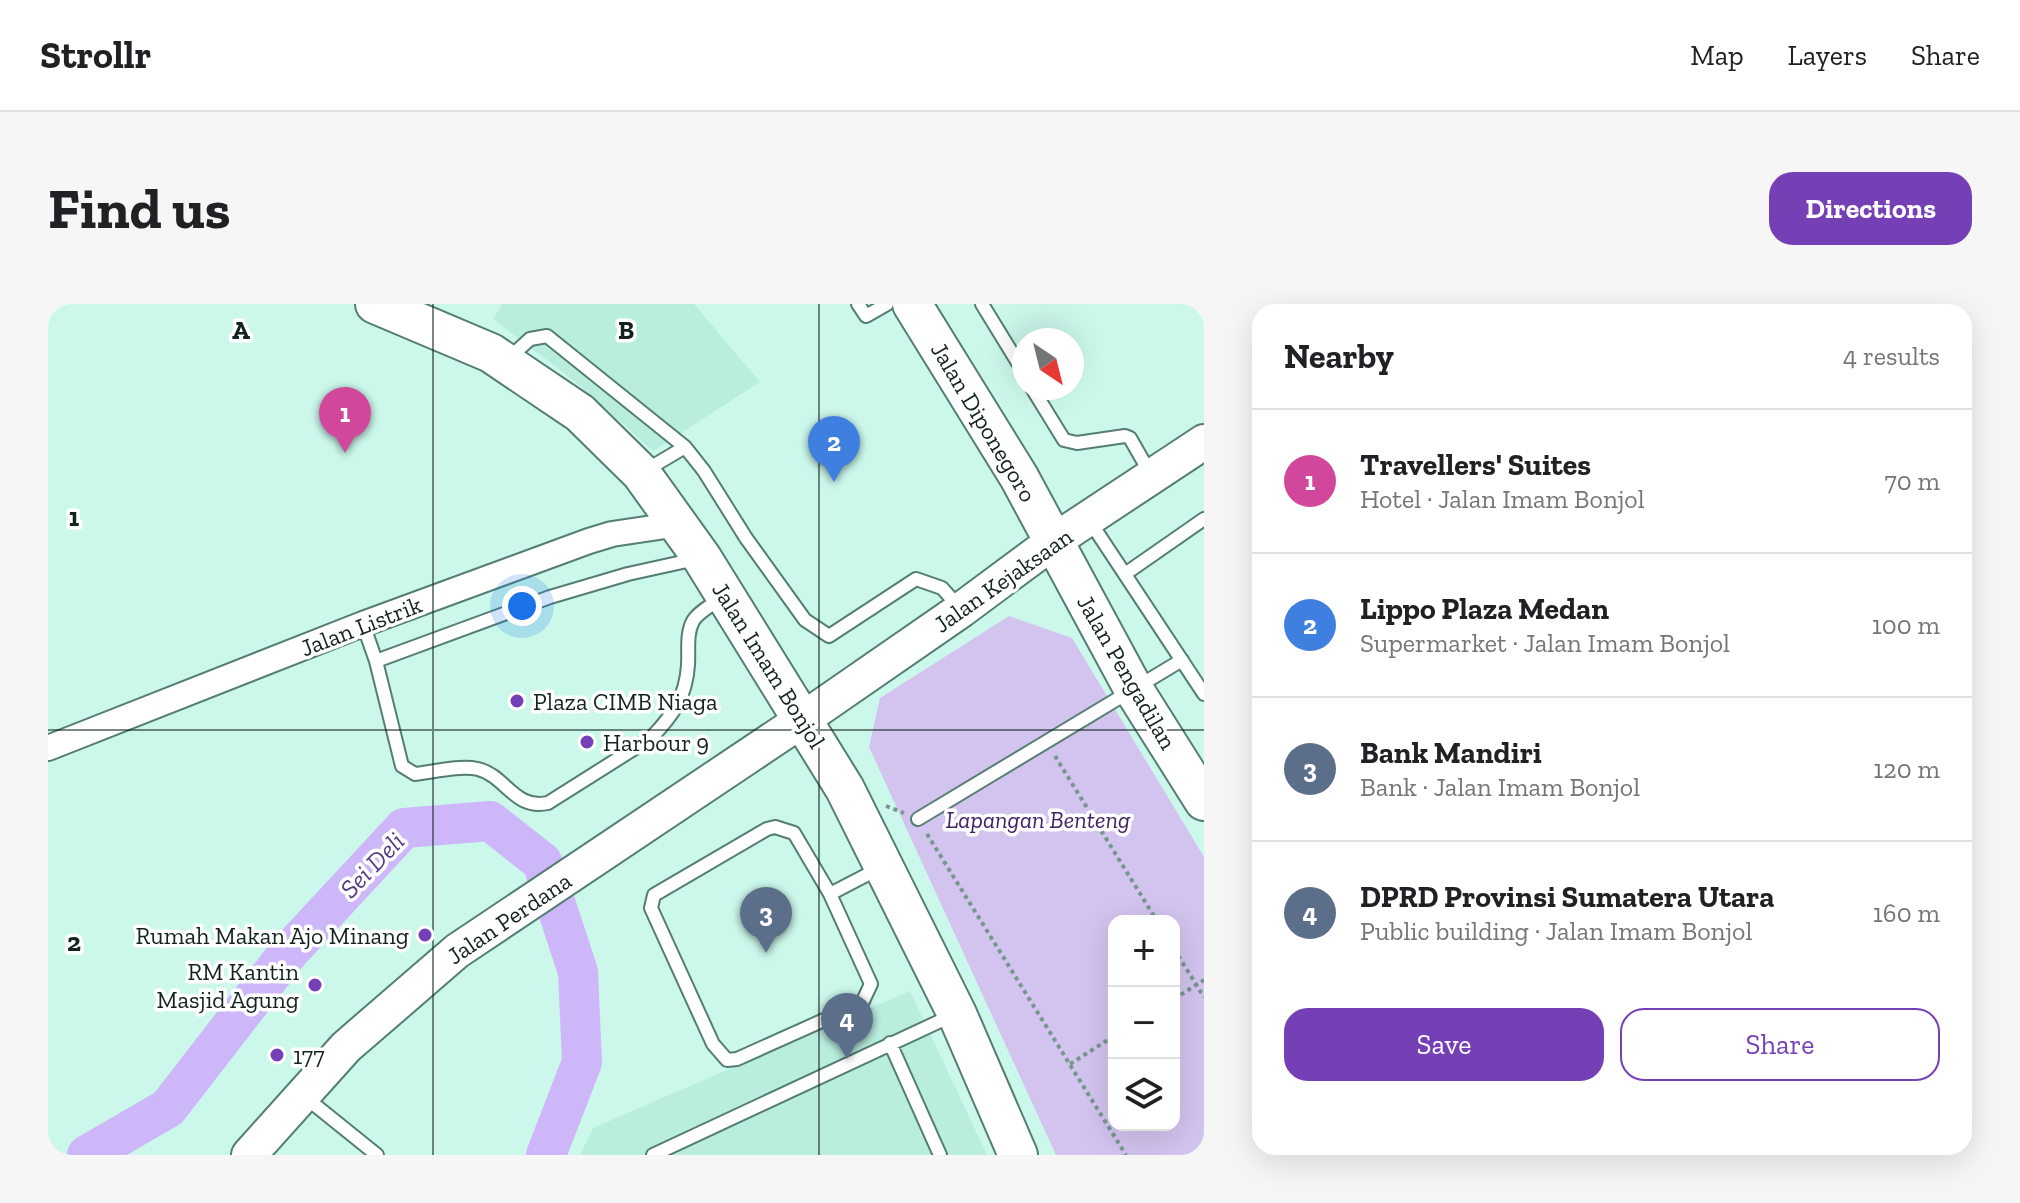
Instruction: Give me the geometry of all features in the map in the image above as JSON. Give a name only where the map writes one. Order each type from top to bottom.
[{"type":"main road","name":"Jalan Imam Bonjol","points":[[375,304],[506,361],[580,413],[641,473],[726,595],[845,789],[957,1014],[1018,1155]]},
{"type":"main road","name":"Jalan Diponegoro","points":[[912,304],[1019,477],[1054,541]]},
{"type":"main road","name":"Jalan Kejaksaan","points":[[802,720],[1054,541],[1204,442]]},
{"type":"main road","name":"Jalan Pengadilan","points":[[1054,541],[1134,690],[1204,801]]},
{"type":"main road","name":"Jalan Perdana","points":[[249,1155],[346,1047],[457,951],[802,720]]},
{"type":"street","name":"Jalan Listrik","points":[[48,748],[363,624],[589,541],[612,534],[679,524]]},
{"type":"lane","points":[[858,304],[866,316],[887,304]]},
{"type":"lane","points":[[982,304],[1012,353]]},
{"type":"lane","points":[[506,361],[530,339],[547,336],[685,447],[805,620],[829,636],[916,579],[942,588],[961,610]]},
{"type":"lane","points":[[1039,400],[1064,440],[1077,443],[1119,436],[1130,438],[1152,477]]},
{"type":"lane","points":[[641,473],[685,447]]},
{"type":"lane","points":[[1125,574],[1204,519]]},
{"type":"lane","points":[[1089,520],[1204,694]]},
{"type":"lane","points":[[376,661],[550,597],[628,574],[702,558]]},
{"type":"lane","points":[[363,624],[376,661],[402,766],[415,774],[479,769],[525,802],[536,806],[548,803],[639,746],[665,724],[680,703],[688,669],[689,630],[693,622],[726,595]]},
{"type":"lane","points":[[918,819],[1182,660]]},
{"type":"lane","points":[[775,827],[794,833],[830,894],[871,984],[869,993],[862,1003],[737,1059],[727,1060],[713,1044],[651,908],[654,895],[775,827]]},
{"type":"lane","points":[[830,894],[885,865]]},
{"type":"lane","points":[[653,1155],[957,1014]]},
{"type":"lane","points":[[890,1043],[940,1155]]},
{"type":"lane","points":[[301,1094],[377,1155]]},
{"type":"path","points":[[1045,741],[1153,915]]},
{"type":"path","points":[[918,819],[1126,1155]]},
{"type":"path","points":[[1180,959],[1204,997]]},
{"type":"path","points":[[1180,995],[1204,980]]},
{"type":"path","points":[[1070,1064],[1108,1040]]},
{"type":"shaded area","points":[[502,304],[694,304],[760,382],[653,451],[577,383],[493,319]]},
{"type":"shaded area","points":[[910,991],[987,1155],[580,1155],[593,1128]]},
{"type":"green space","name":"Lapangan Benteng","points":[[1009,616],[1072,638],[1204,857],[1204,1155],[1056,1155],[869,747],[880,698]]},
{"type":"waterway","name":"Sei Deli","points":[[87,1155],[168,1108],[288,953],[404,828],[490,821],[542,862],[578,972],[582,1062],[546,1155]]},
{"type":"place","name":"Travellers' Suites","points":[[345,453]]},
{"type":"place","name":"Lippo Plaza Medan","points":[[834,482]]},
{"type":"place","name":"Plaza CIMB Niaga","points":[[517,701]]},
{"type":"place","name":"Harbour 9","points":[[587,742]]},
{"type":"place","name":"Rumah Makan Ajo Minang","points":[[425,935]]},
{"type":"place","name":"Bank Mandiri","points":[[766,953]]},
{"type":"place","name":"RM Kantin Masjid Agung","points":[[315,985]]},
{"type":"place","name":"177","points":[[277,1055]]},
{"type":"place","name":"DPRD Provinsi Sumatera Utara","points":[[847,1059]]}]
